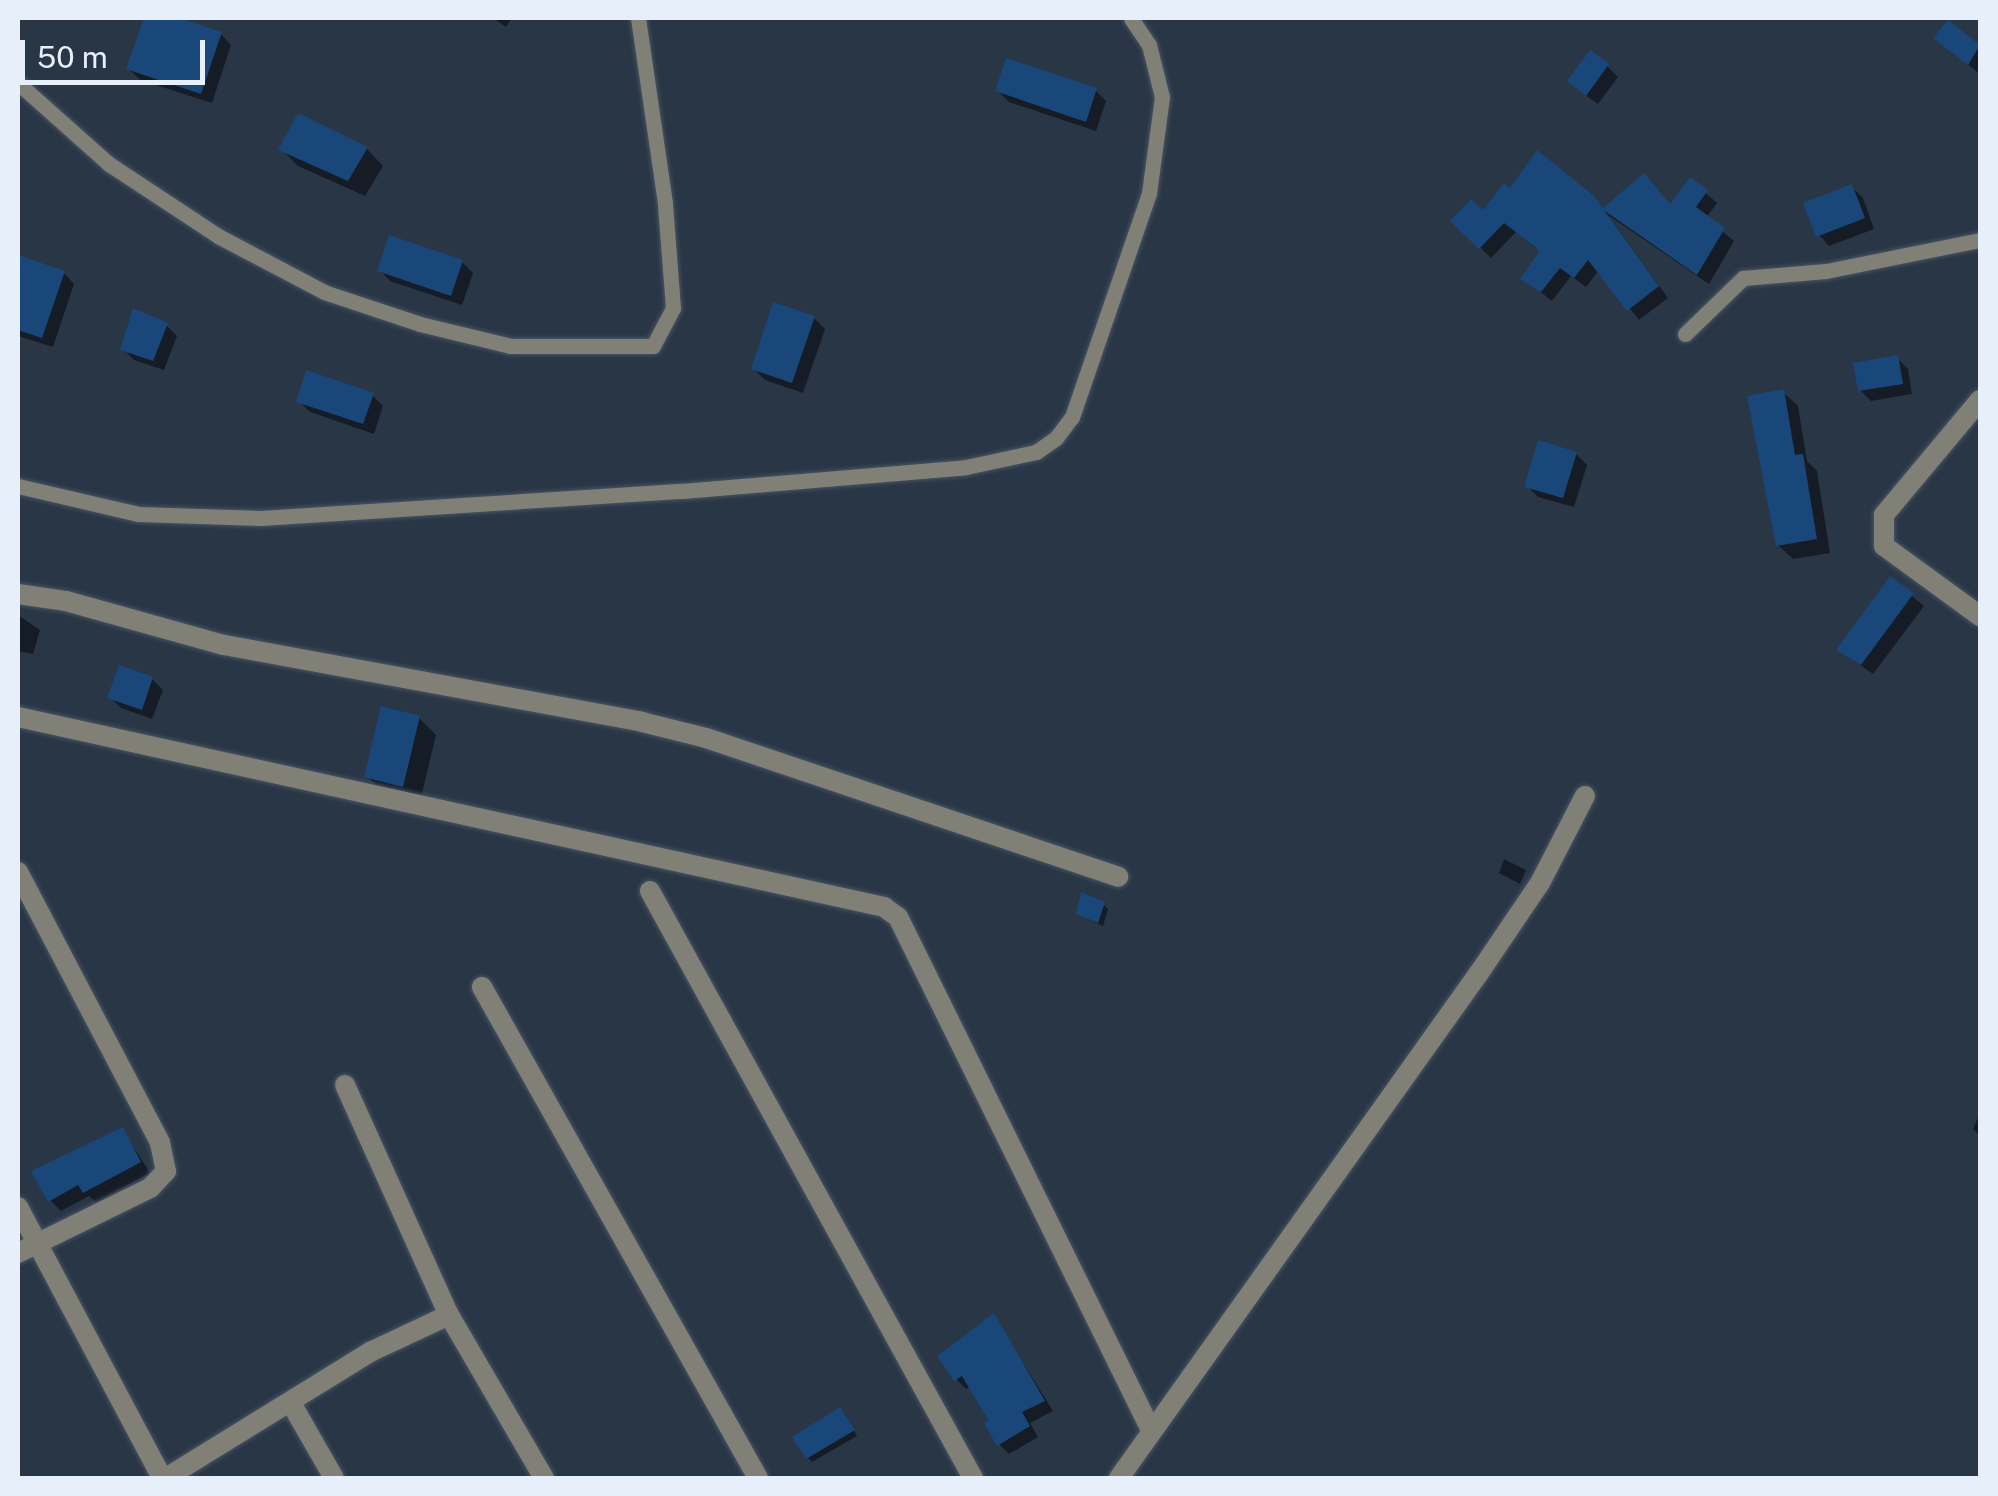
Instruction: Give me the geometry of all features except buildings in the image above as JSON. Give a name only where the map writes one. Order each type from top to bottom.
[{"type":"street","points":[[1980,400],[1884,515],[1884,546],[1980,616]]},
{"type":"street","points":[[18,594],[66,602],[224,645],[642,722],[706,738],[1118,877]]},
{"type":"street","points":[[18,716],[884,907],[898,917],[1151,1430]]},
{"type":"street","points":[[1118,1478],[1480,973],[1540,884],[1585,796]]},
{"type":"street","points":[[18,872],[160,1143],[166,1171],[150,1188],[18,1253]]},
{"type":"street","points":[[650,891],[973,1478]]},
{"type":"street","points":[[482,987],[758,1478]]},
{"type":"street","points":[[345,1085],[449,1314],[544,1478]]},
{"type":"street","points":[[18,1207],[164,1478],[370,1352],[449,1314]]},
{"type":"street","points":[[291,1403],[334,1478]]},
{"type":"lane","points":[[18,83],[109,164],[218,236],[324,292],[420,324],[511,346],[652,346],[674,308],[665,203],[638,18]]},
{"type":"lane","points":[[18,486],[138,514],[261,518],[701,489],[966,466],[1036,452],[1056,438],[1072,418],[1149,193],[1162,97],[1149,45],[1131,18]]},
{"type":"lane","points":[[1685,334],[1743,278],[1826,271],[1980,240]]}]
